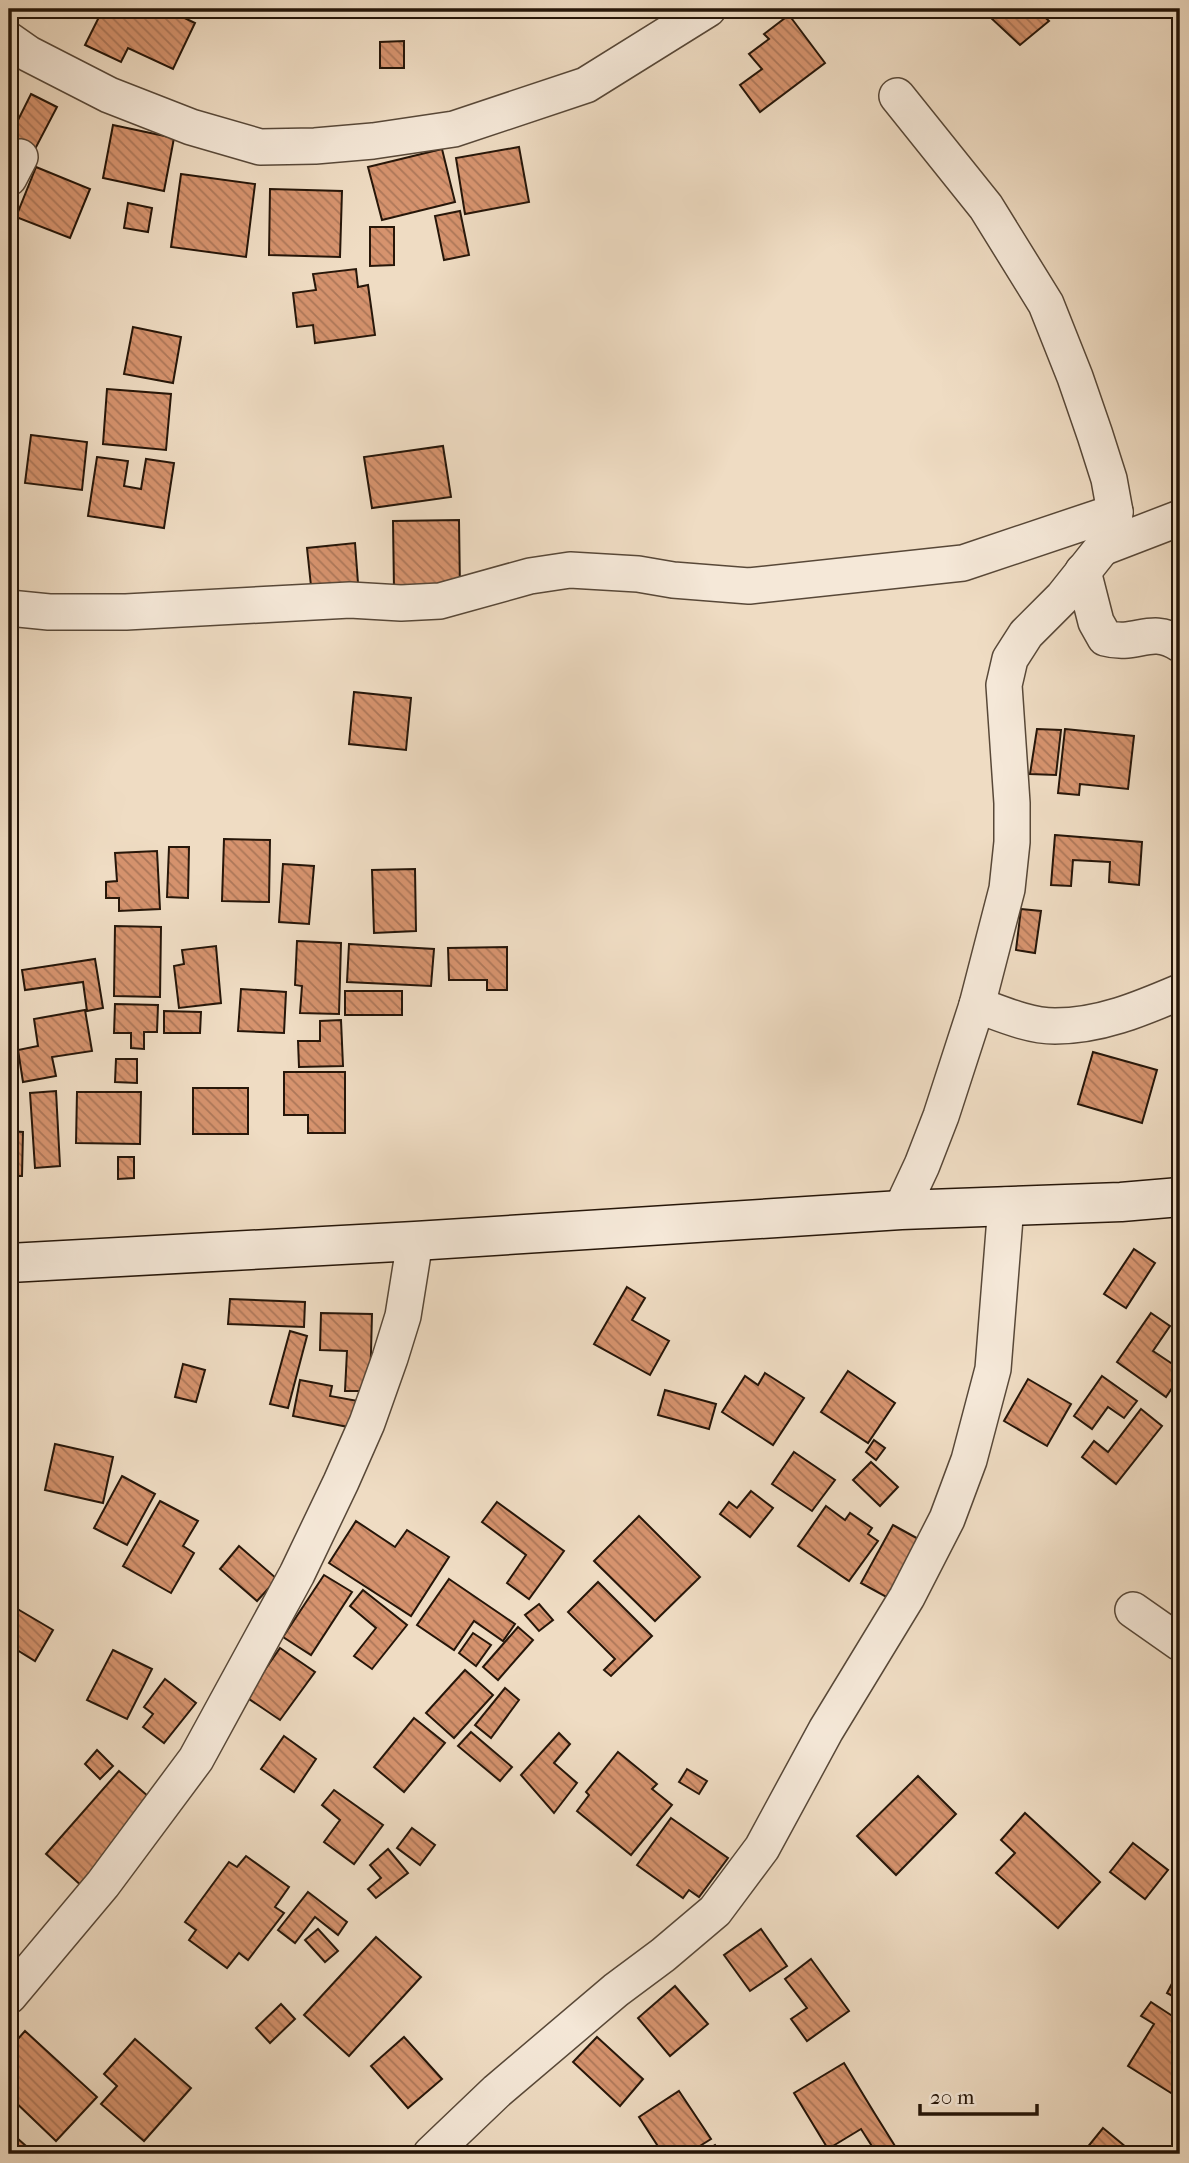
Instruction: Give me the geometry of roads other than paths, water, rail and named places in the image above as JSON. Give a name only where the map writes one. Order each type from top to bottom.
[{"type":"street","points":[[9,40],[29,54],[109,95],[191,127],[260,147],[315,146],[454,129],[586,85],[708,9]]},
{"type":"street","points":[[897,96],[986,207],[1046,304],[1095,435],[1115,512],[1113,532],[1063,597],[1026,634],[1010,659],[1004,685],[1012,803],[1007,889],[977,1005],[942,1115],[901,1210]]},
{"type":"street","points":[[9,608],[49,612],[126,612],[351,600],[401,603],[440,601],[530,576],[569,570],[638,574],[673,580],[749,586],[963,563],[1115,512]]},
{"type":"street","points":[[1093,560],[1180,518]]},
{"type":"street","points":[[1093,560],[1096,622],[1105,638],[1130,641],[1153,634],[1168,637],[1180,645]]},
{"type":"street","points":[[977,1005],[1018,1019],[1054,1026],[1100,1021],[1140,1010],[1180,992]]},
{"type":"street","points":[[9,1263],[415,1241],[901,1210],[1180,1198]]},
{"type":"street","points":[[431,2154],[497,2091],[616,1990],[715,1911],[762,1848],[826,1730],[907,1597],[956,1496],[969,1460],[993,1369],[1006,1205]]},
{"type":"street","points":[[9,1996],[103,1884],[196,1759],[296,1573],[341,1482],[372,1410],[403,1316],[415,1241]]},
{"type":"street","points":[[1133,1610],[1180,1643]]}]
